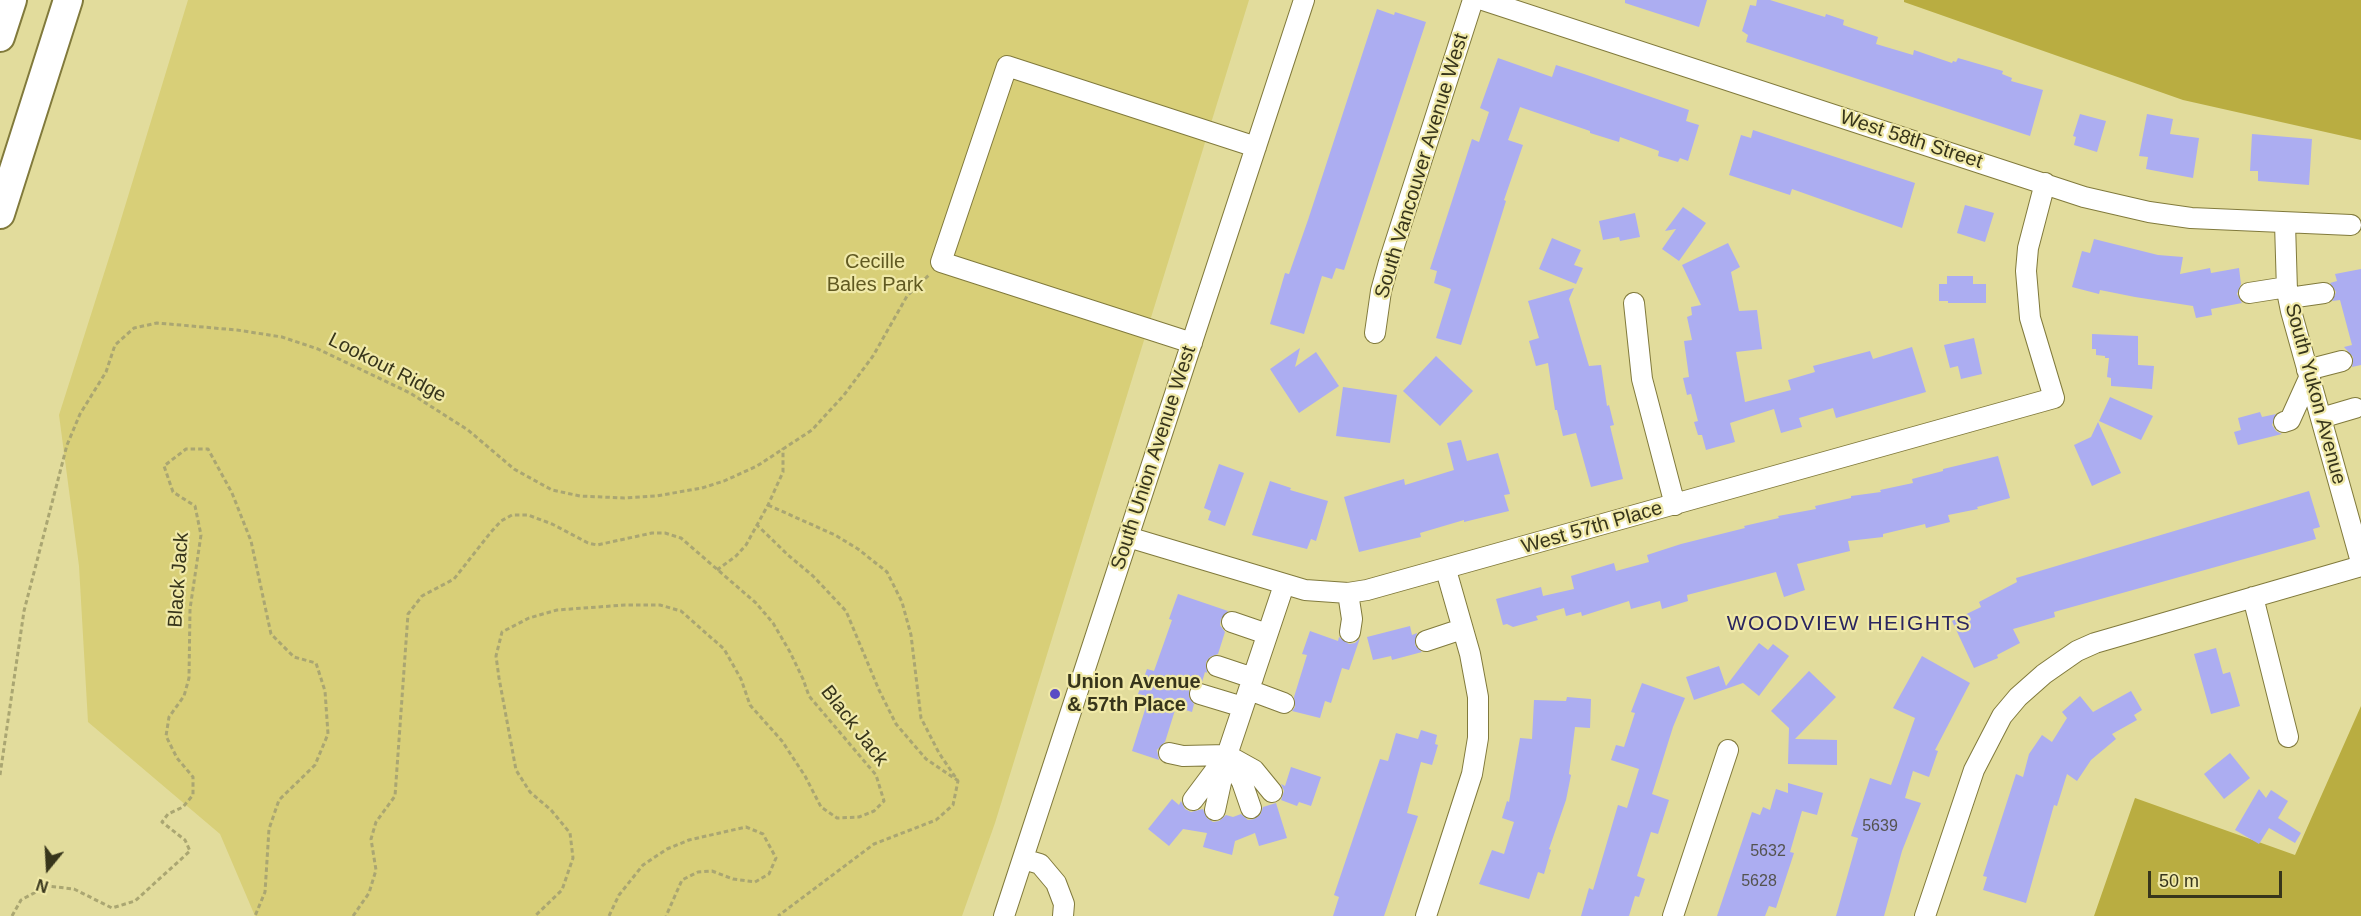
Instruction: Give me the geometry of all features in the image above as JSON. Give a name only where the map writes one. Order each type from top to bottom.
[{"type":"highway","points":[[0,37],[12,0]]},
{"type":"highway","points":[[0,214],[68,0]]},
{"type":"street","name":"South Union Avenue West","points":[[1004,916],[1304,0]]},
{"type":"street","name":"South Vancouver Avenue West","points":[[1376,333],[1381,291],[1387,267],[1473,0]]},
{"type":"street","name":"West 58th Street","points":[[1483,0],[2084,196],[2153,213],[2191,218],[2351,225]]},
{"type":"street","points":[[1192,343],[941,262],[1007,66],[1256,147]]},
{"type":"street","name":"West 57th Place","points":[[1128,537],[1284,585],[1305,590],[1348,593],[1388,586],[1446,570],[2054,398],[2030,318],[2026,272],[2028,248],[2045,183]]},
{"type":"street","name":"South Yukon Avenue","points":[[2285,223],[2288,293],[2361,564]]},
{"type":"street","points":[[2248,293],[2324,292]]},
{"type":"street","points":[[1634,303],[1642,379],[1675,504]]},
{"type":"street","points":[[2284,422],[2290,420],[2308,374],[2342,361]]},
{"type":"street","points":[[2321,418],[2355,408]]},
{"type":"street","points":[[1925,916],[1974,770],[2000,721],[2018,697],[2059,662],[2095,643],[2361,564]]},
{"type":"street","points":[[1426,916],[1472,774],[1478,738],[1479,697],[1470,654],[1446,570]]},
{"type":"street","points":[[1215,810],[1227,755],[1284,585]]},
{"type":"street","points":[[1348,593],[1352,619],[1350,632]]},
{"type":"street","points":[[2253,597],[2288,737]]},
{"type":"street","points":[[1232,622],[1267,634]]},
{"type":"street","points":[[1426,641],[1462,629]]},
{"type":"street","points":[[1217,666],[1248,692]]},
{"type":"street","points":[[1200,694],[1248,692],[1284,703]]},
{"type":"street","points":[[1673,916],[1728,750]]},
{"type":"street","points":[[1169,753],[1183,756],[1227,755],[1254,770],[1272,792]]},
{"type":"street","points":[[1193,800],[1227,755]]},
{"type":"street","points":[[1227,755],[1242,782],[1251,808]]},
{"type":"street","points":[[1023,859],[1040,864],[1056,883],[1064,904],[1063,916]]},
{"type":"path","name":"Lookout Ridge","points":[[0,775],[24,611],[67,446],[80,414],[106,372],[115,345],[134,328],[157,323],[237,330],[282,337],[318,349],[410,393],[468,430],[514,469],[552,490],[580,496],[624,498],[656,496],[702,488],[757,466],[812,429],[844,395],[873,356],[907,296],[941,262]]},
{"type":"path","points":[[717,570],[736,556],[746,544],[768,505],[783,472],[783,448]]},
{"type":"path","name":"Black Jack","points":[[12,916],[21,900],[47,886],[74,889],[112,908],[135,901],[190,851],[185,840],[162,822],[168,814],[183,807],[192,795],[194,777],[177,758],[166,736],[169,717],[184,696],[189,678],[190,609],[201,535],[195,506],[173,492],[164,466],[186,449],[208,449],[232,493],[251,541],[261,597],[271,634],[294,657],[316,663],[325,691],[328,734],[315,765],[279,800],[269,829],[265,892],[255,916]]},
{"type":"path","points":[[768,505],[835,535],[858,549],[886,572],[902,602],[910,635],[921,718],[939,753],[958,781],[953,805],[936,820],[874,844],[778,916]]},
{"type":"path","name":"Black Jack","points":[[353,916],[369,893],[376,870],[371,839],[376,822],[395,796],[408,614],[422,596],[454,579],[491,532],[501,521],[512,515],[528,515],[597,545],[636,536],[666,533],[681,538],[756,603],[773,623],[804,678],[809,696],[876,775],[884,801],[874,811],[859,817],[837,818],[821,807],[805,776],[782,741],[750,705],[741,679],[723,650],[681,611],[660,605],[585,607],[557,610],[529,618],[502,632],[496,656],[499,678],[516,770],[530,792],[551,810],[570,833],[573,858],[562,890],[535,916]]},
{"type":"path","points":[[756,524],[813,576],[846,611],[896,724],[926,759],[958,781]]},
{"type":"path","points":[[609,916],[620,895],[642,866],[667,849],[689,840],[746,827],[763,834],[776,858],[769,874],[755,882],[733,879],[712,871],[698,872],[682,880],[666,916]]},
{"type":"green space","name":"Cecille Bales Park","points":[[188,0],[1249,0],[995,823],[962,916],[255,916],[220,834],[88,722],[79,566],[59,415]]},
{"type":"shaded area","points":[[1904,0],[2361,0],[2361,140],[2183,100],[1904,2]]},
{"type":"shaded area","points":[[2361,706],[2361,916],[2094,916],[2135,798],[2295,855]]},
{"type":"building","points":[[1625,0],[1707,0],[1699,27],[1625,3]]},
{"type":"building","points":[[1757,0],[1770,0],[1825,17],[1826,14],[1844,20],[1843,25],[1878,37],[1876,44],[1913,55],[1914,50],[1952,63],[1958,58],[2003,71],[2002,74],[2012,78],[2011,81],[2043,90],[2030,136],[1746,42],[1748,35],[1742,31],[1750,5],[1756,6]]},
{"type":"building","points":[[1377,9],[1426,22],[1344,270],[1336,268],[1332,279],[1322,276],[1304,334],[1270,324],[1285,273],[1289,274],[1308,220]]},
{"type":"building","points":[[1498,58],[1552,77],[1556,65],[1584,74],[1689,110],[1686,121],[1699,125],[1688,161],[1680,158],[1678,162],[1658,156],[1659,151],[1620,137],[1619,142],[1520,107],[1508,140],[1523,145],[1504,200],[1506,201],[1461,345],[1436,338],[1451,289],[1434,283],[1437,271],[1430,269],[1472,139],[1479,142],[1489,112],[1480,108]]},
{"type":"building","points":[[2080,114],[2106,121],[2097,152],[2074,145],[2076,137],[2073,136]]},
{"type":"building","points":[[2147,114],[2173,119],[2170,134],[2199,138],[2193,178],[2146,169],[2148,157],[2139,156]]},
{"type":"building","points":[[1753,130],[1915,183],[1902,228],[1792,189],[1790,195],[1729,175],[1741,135],[1751,138]]},
{"type":"building","points":[[2252,134],[2312,139],[2309,185],[2258,181],[2258,171],[2250,171]]},
{"type":"building","points":[[1965,205],[1994,213],[1985,242],[1957,233]]},
{"type":"building","points":[[1683,207],[1706,223],[1679,261],[1662,249],[1676,229],[1665,231]]},
{"type":"building","points":[[1635,213],[1640,237],[1620,241],[1619,237],[1603,240],[1599,221]]},
{"type":"building","points":[[1552,238],[1581,250],[1574,265],[1583,268],[1576,284],[1539,269]]},
{"type":"building","points":[[2094,239],[2158,255],[2183,257],[2180,274],[2210,268],[2211,273],[2239,268],[2241,284],[2237,294],[2242,303],[2211,309],[2212,315],[2196,318],[2193,306],[2100,290],[2099,294],[2072,287],[2082,251],[2090,253]]},
{"type":"building","points":[[1728,243],[1740,267],[1731,272],[1739,311],[1757,310],[1762,349],[1736,352],[1745,402],[1791,390],[1788,380],[1815,372],[1813,366],[1870,351],[1873,359],[1912,347],[1926,392],[1836,418],[1833,408],[1799,418],[1802,427],[1781,433],[1774,409],[1730,423],[1735,442],[1706,450],[1702,435],[1698,435],[1694,422],[1698,421],[1691,394],[1687,395],[1683,378],[1689,377],[1684,341],[1692,340],[1687,317],[1692,315],[1691,307],[1701,305],[1682,265]]},
{"type":"building","points":[[2361,269],[2361,365],[2352,367],[2353,357],[2344,347],[2352,345],[2340,300],[2332,301],[2336,292],[2330,283],[2337,281],[2335,274]]},
{"type":"building","points":[[1947,276],[1973,276],[1973,284],[1986,284],[1986,303],[1939,301],[1939,284],[1947,284]]},
{"type":"building","points":[[1574,288],[1569,299],[1589,366],[1601,365],[1607,406],[1609,405],[1614,425],[1610,426],[1623,479],[1591,487],[1576,433],[1563,436],[1557,410],[1555,410],[1548,363],[1536,366],[1529,341],[1539,338],[1528,301]]},
{"type":"building","points":[[2092,334],[2138,336],[2138,365],[2154,366],[2152,389],[2111,386],[2111,378],[2107,377],[2109,358],[2096,355],[2096,349],[2092,349]]},
{"type":"building","points":[[1974,338],[1982,374],[1961,379],[1958,366],[1950,368],[1944,345]]},
{"type":"building","points":[[1300,348],[1295,367],[1316,352],[1339,386],[1299,413],[1270,369]]},
{"type":"building","points":[[1436,356],[1473,391],[1440,426],[1403,391]]},
{"type":"building","points":[[1343,387],[1397,395],[1390,443],[1336,436]]},
{"type":"building","points":[[2110,397],[2153,416],[2141,440],[2099,421]]},
{"type":"building","points":[[2260,412],[2262,417],[2276,414],[2272,425],[2282,434],[2238,445],[2234,432],[2241,430],[2238,418]]},
{"type":"building","points":[[2098,422],[2121,473],[2092,486],[2074,445],[2091,437]]},
{"type":"building","points":[[1461,440],[1467,461],[1498,453],[1510,494],[1504,495],[1509,511],[1464,522],[1464,520],[1420,533],[1421,537],[1359,552],[1344,497],[1404,479],[1405,485],[1454,470],[1447,443]]},
{"type":"building","points":[[1998,456],[2010,498],[1977,507],[1978,509],[1948,515],[1950,522],[1926,528],[1925,524],[1883,534],[1883,537],[1848,541],[1850,551],[1797,564],[1805,590],[1784,597],[1776,572],[1687,595],[1688,601],[1662,609],[1660,601],[1631,609],[1629,601],[1582,616],[1581,612],[1566,616],[1564,608],[1536,616],[1538,620],[1513,627],[1503,625],[1496,599],[1541,587],[1543,596],[1574,589],[1571,576],[1614,563],[1616,571],[1649,562],[1647,555],[1681,544],[1745,528],[1744,526],[1779,518],[1778,516],[1816,509],[1815,506],[1851,498],[1851,496],[1881,492],[1880,490],[1913,483],[1912,479],[1943,471],[1943,469]]},
{"type":"building","points":[[1219,464],[1244,473],[1225,526],[1208,520],[1211,511],[1204,508]]},
{"type":"building","points":[[1270,481],[1291,488],[1290,490],[1328,501],[1316,541],[1311,539],[1307,549],[1252,535]]},
{"type":"building","points":[[2309,491],[2320,527],[2313,529],[2316,539],[2054,612],[2055,617],[2013,629],[2020,643],[1997,655],[1998,658],[1974,668],[1952,621],[1981,607],[1979,602],[2017,582],[2016,578]]},
{"type":"building","points":[[1178,594],[1228,611],[1221,619],[1220,625],[1225,632],[1218,654],[1210,657],[1206,662],[1207,673],[1205,672],[1202,682],[1192,685],[1189,690],[1189,697],[1194,704],[1192,712],[1176,707],[1165,742],[1157,750],[1159,760],[1132,751],[1149,697],[1138,694],[1147,669],[1154,671],[1172,620],[1169,619]]},
{"type":"building","points":[[1410,626],[1412,635],[1417,633],[1415,645],[1422,652],[1392,660],[1391,656],[1373,660],[1367,637]]},
{"type":"building","points":[[1310,631],[1338,641],[1339,637],[1349,644],[1355,643],[1360,638],[1349,670],[1342,668],[1331,703],[1325,701],[1320,718],[1292,711],[1295,707],[1294,697],[1307,655],[1302,654]]},
{"type":"building","points":[[1759,643],[1768,650],[1773,644],[1789,656],[1759,696],[1743,683],[1694,700],[1686,677],[1719,666],[1726,686]]},
{"type":"building","points":[[2216,648],[2223,674],[2230,672],[2240,706],[2211,714],[2194,654]]},
{"type":"building","points":[[1922,656],[1970,683],[1935,750],[1938,751],[1929,777],[1913,771],[1905,798],[1921,803],[1902,851],[1884,916],[1836,916],[1858,838],[1851,836],[1870,778],[1891,785],[1915,718],[1893,708]]},
{"type":"building","points":[[1809,671],[1836,697],[1795,739],[1837,740],[1837,765],[1788,764],[1789,728],[1771,711]]},
{"type":"building","points":[[1642,683],[1685,698],[1673,727],[1652,794],[1669,800],[1658,834],[1651,832],[1637,876],[1645,879],[1639,897],[1635,896],[1629,916],[1581,916],[1589,888],[1593,890],[1618,805],[1627,808],[1639,769],[1611,760],[1616,745],[1624,747],[1635,713],[1631,712]]},
{"type":"building","points":[[2131,691],[2142,710],[2134,715],[2137,720],[2112,734],[2116,739],[2091,760],[2077,781],[2067,774],[2057,806],[2054,805],[2026,903],[1983,890],[1987,877],[1983,876],[2016,774],[2023,777],[2029,754],[2042,735],[2052,742],[2067,718],[2062,712],[2080,696],[2093,712]]},
{"type":"building","points":[[1567,697],[1591,699],[1590,728],[1575,727],[1569,774],[1571,775],[1566,800],[1549,849],[1551,850],[1544,874],[1538,872],[1529,899],[1479,884],[1492,850],[1504,854],[1514,822],[1502,818],[1507,801],[1509,802],[1520,738],[1532,739],[1534,700],[1566,701]]},
{"type":"building","points":[[1421,730],[1437,735],[1435,744],[1438,745],[1432,765],[1421,762],[1407,813],[1418,816],[1384,916],[1333,916],[1339,897],[1334,895],[1380,759],[1388,761],[1396,733],[1418,739]]},
{"type":"building","points":[[2230,753],[2250,778],[2224,799],[2204,774]]},
{"type":"building","points":[[1291,767],[1321,777],[1311,806],[1299,802],[1297,806],[1281,800],[1284,791],[1281,784],[1285,786]]},
{"type":"building","points":[[1788,783],[1823,793],[1817,815],[1802,811],[1790,852],[1794,853],[1776,908],[1769,906],[1765,916],[1717,916],[1752,812],[1760,815],[1763,807],[1770,810],[1776,789],[1788,793]]},
{"type":"building","points":[[2259,789],[2266,798],[2271,790],[2288,801],[2278,818],[2301,833],[2295,843],[2269,828],[2259,844],[2235,830]]},
{"type":"building","points":[[1172,799],[1179,805],[1181,801],[1185,809],[1191,812],[1203,809],[1207,818],[1213,822],[1219,821],[1226,815],[1233,817],[1241,814],[1248,820],[1254,819],[1260,815],[1263,807],[1276,803],[1287,838],[1259,846],[1255,833],[1235,841],[1232,855],[1203,847],[1207,833],[1183,829],[1169,846],[1148,829]]},
{"type":"place","name":"Union Avenue & 57th Place","points":[[1055,694]]},
{"type":"district","name":"WOODVIEW HEIGHTS","points":[[1849,624]]}]
